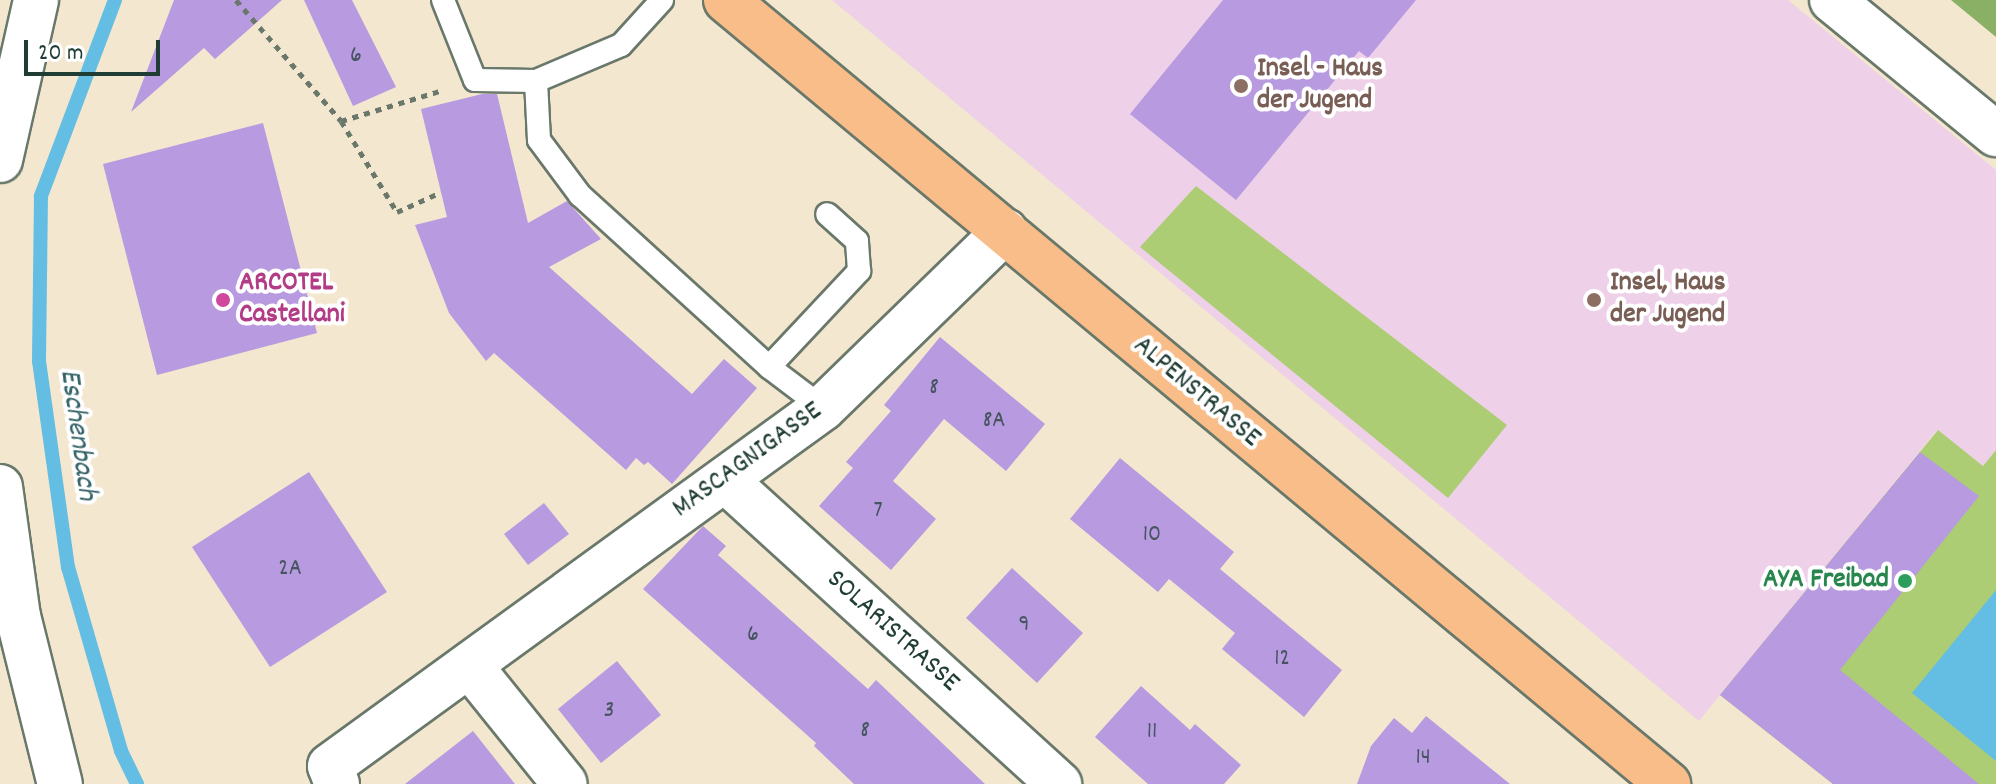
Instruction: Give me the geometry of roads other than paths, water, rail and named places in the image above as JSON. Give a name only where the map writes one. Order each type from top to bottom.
[{"type":"main road","name":"ALPENSTRASSE","points":[[726,0],[1668,784]]},
{"type":"street","points":[[0,160],[8,72],[36,0]]},
{"type":"street","points":[[1832,0],[1996,134]]},
{"type":"street","name":"MASCAGNIGASSE","points":[[337,784],[330,766],[470,666],[574,585],[823,408],[1005,231]]},
{"type":"street","name":"SOLARISTRASSE","points":[[725,480],[1059,784]]},
{"type":"street","points":[[0,487],[18,616],[60,784]]},
{"type":"street","points":[[470,666],[565,784]]},
{"type":"lane","points":[[443,0],[475,80],[536,81],[621,45],[662,0]]},
{"type":"lane","points":[[536,81],[539,140],[580,195],[769,367],[823,408]]},
{"type":"lane","points":[[769,367],[859,271],[857,241],[827,214]]},
{"type":"water","points":[[1996,590],[1996,761],[1912,693]]},
{"type":"waterway","name":"Eschenbach","points":[[115,0],[41,196],[39,361],[68,567],[121,751],[137,784]]},
{"type":"place","name":"Insel - Haus der Jugend","points":[[1241,86]]},
{"type":"place","name":"ARCOTEL Castellani","points":[[223,300]]},
{"type":"place","name":"Insel, Haus der Jugend","points":[[1594,300]]},
{"type":"place","name":"AYA Freibad","points":[[1905,581]]}]
